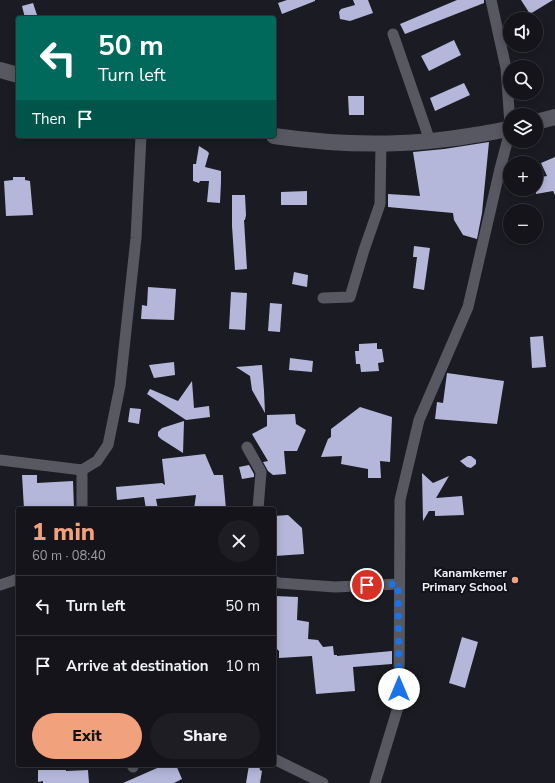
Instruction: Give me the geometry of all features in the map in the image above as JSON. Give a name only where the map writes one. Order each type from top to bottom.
[{"type":"street","points":[[491,0],[506,68],[509,108]]},
{"type":"street","points":[[393,34],[430,141]]},
{"type":"street","points":[[0,70],[16,74]]},
{"type":"street","points":[[543,120],[555,117]]},
{"type":"street","points":[[276,136],[319,142],[401,143],[430,141],[503,131]]},
{"type":"street","points":[[0,460],[82,470],[97,461],[108,445],[120,386],[136,238],[141,138]]},
{"type":"street","points":[[323,298],[350,297],[380,204],[381,143]]},
{"type":"street","points":[[376,783],[399,704],[398,584],[400,500],[419,420],[468,307],[505,148]]},
{"type":"street","points":[[247,448],[261,472],[258,507]]},
{"type":"street","points":[[82,470],[82,507]]},
{"type":"street","points":[[0,585],[16,580]]},
{"type":"street","points":[[276,582],[335,587],[398,584]]},
{"type":"street","points":[[276,760],[323,783]]},
{"type":"building","points":[[287,0],[315,1],[282,14],[278,3]]},
{"type":"building","points":[[353,0],[368,0],[373,13],[350,21],[340,19],[339,12],[341,9],[355,5]]},
{"type":"building","points":[[457,0],[484,0],[484,3],[405,34],[400,24]]},
{"type":"building","points":[[521,0],[553,0],[533,12],[529,12]]},
{"type":"building","points":[[33,3],[37,16],[24,16],[22,6]]},
{"type":"building","points":[[454,40],[461,55],[429,71],[421,56]]},
{"type":"building","points":[[464,83],[470,95],[435,111],[430,98]]},
{"type":"building","points":[[348,96],[364,96],[364,115],[349,115]]},
{"type":"building","points":[[489,142],[482,213],[477,239],[463,235],[454,220],[453,213],[388,207],[388,194],[420,196],[413,152]]},
{"type":"building","points":[[199,146],[209,153],[205,167],[221,171],[220,203],[207,202],[209,181],[200,181],[199,183],[193,181],[193,164],[196,164]]},
{"type":"building","points":[[555,157],[555,195],[553,191],[543,193],[543,177],[547,176],[543,167],[543,162]]},
{"type":"building","points":[[13,177],[25,177],[25,180],[30,181],[33,215],[6,216],[4,181],[13,180]]},
{"type":"building","points":[[307,191],[307,205],[281,205],[281,192]]},
{"type":"building","points":[[232,195],[245,195],[246,215],[244,220],[247,269],[235,270],[232,226]]},
{"type":"building","points":[[414,246],[430,248],[424,290],[413,288],[417,257],[413,257]]},
{"type":"building","points":[[294,272],[308,275],[307,287],[292,284]]},
{"type":"building","points":[[148,287],[176,289],[174,320],[141,319],[142,305],[147,306]]},
{"type":"building","points":[[231,292],[247,293],[245,330],[229,329]]},
{"type":"building","points":[[270,303],[282,304],[280,332],[268,331]]},
{"type":"building","points":[[543,336],[546,367],[532,368],[530,337]]},
{"type":"building","points":[[377,343],[377,349],[382,349],[384,362],[378,363],[379,371],[361,372],[360,364],[356,364],[355,351],[359,351],[359,344]]},
{"type":"building","points":[[290,358],[313,361],[312,372],[289,370]]},
{"type":"building","points":[[174,362],[175,375],[154,378],[149,365]]},
{"type":"building","points":[[262,365],[265,413],[252,390],[250,376],[236,367]]},
{"type":"building","points":[[447,373],[504,381],[497,424],[435,419],[437,402],[443,403]]},
{"type":"building","points":[[192,381],[194,408],[209,406],[210,417],[186,420],[147,394],[150,389],[178,401]]},
{"type":"building","points":[[360,407],[392,417],[390,462],[380,461],[381,478],[368,478],[368,469],[341,464],[342,456],[321,457],[328,439],[331,437],[331,429]]},
{"type":"building","points":[[130,408],[141,409],[139,424],[128,422]]},
{"type":"building","points":[[295,414],[296,424],[306,430],[297,451],[284,451],[286,474],[273,475],[268,471],[263,462],[268,461],[252,434],[267,426],[267,415]]},
{"type":"building","points":[[184,421],[183,453],[161,439],[158,436],[158,432],[162,428]]},
{"type":"building","points":[[205,454],[214,475],[223,475],[226,507],[194,507],[196,495],[156,499],[158,507],[146,507],[144,497],[117,500],[116,487],[162,483],[165,485],[162,459]]},
{"type":"building","points":[[468,456],[471,456],[476,460],[476,464],[471,468],[467,467],[460,461]]},
{"type":"building","points":[[249,465],[254,477],[242,479],[239,467]]},
{"type":"building","points":[[422,473],[433,483],[449,476],[436,498],[462,496],[464,515],[435,516],[435,511],[429,511],[423,521]]},
{"type":"building","points":[[22,475],[37,475],[37,483],[73,481],[74,507],[24,507]]},
{"type":"building","points":[[288,515],[302,528],[304,554],[276,556],[276,516]]},
{"type":"building","points":[[276,596],[298,597],[297,620],[309,622],[308,639],[318,640],[323,647],[333,646],[334,655],[337,656],[392,651],[392,664],[353,667],[355,691],[316,694],[312,656],[279,658],[279,651],[276,648]]},
{"type":"building","points":[[462,637],[478,642],[465,688],[449,683]]},
{"type":"building","points":[[159,767],[177,767],[182,779],[174,783],[123,783]]},
{"type":"building","points":[[249,767],[259,767],[262,771],[260,783],[246,783]]},
{"type":"building","points":[[38,770],[88,770],[89,783],[38,782]]},
{"type":"place","name":"Kanamkemer Primary School","points":[[515,580]]},
{"type":"route","points":[[367,585],[398,584],[399,689]]}]
